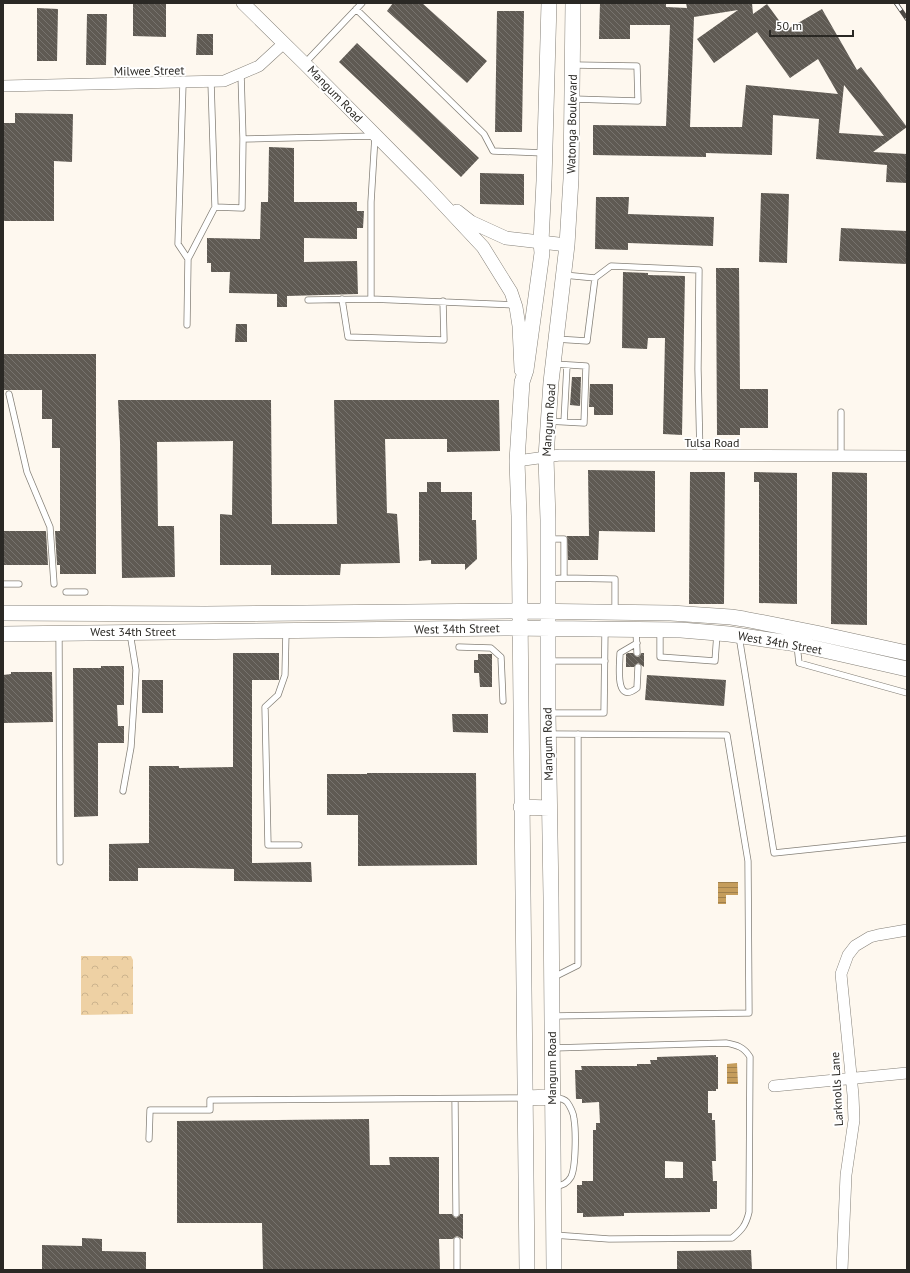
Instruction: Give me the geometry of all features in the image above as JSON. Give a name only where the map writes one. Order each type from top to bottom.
[{"type":"main road","points":[[541,242],[549,3]]},
{"type":"main road","name":"Watonga Boulevard","points":[[567,245],[571,179],[573,3]]},
{"type":"main road","name":"Mangum Road","points":[[527,1270],[519,516],[517,461],[522,382],[526,370],[538,289],[542,253],[541,242]]},
{"type":"main road","name":"Mangum Road","points":[[554,1270],[546,457],[548,421],[560,364],[556,339],[567,245]]},
{"type":"main road","name":"West 34th Street","points":[[3,613],[212,614],[520,611],[671,613],[731,617],[816,633],[907,653]]},
{"type":"main road","points":[[59,634],[60,613]]},
{"type":"main road","points":[[728,634],[731,617]]},
{"type":"main road","name":"West 34th Street","points":[[3,634],[605,629],[637,636],[660,630],[681,630],[728,634],[797,644],[907,670]]},
{"type":"main road","points":[[521,807],[550,808]]},
{"type":"main road","points":[[525,1098],[552,1097]]},
{"type":"street","name":"Mangum Road","points":[[243,3],[426,186],[483,247],[511,292],[515,304],[519,326],[522,382]]},
{"type":"street","name":"Milwee Street","points":[[3,86],[224,81],[258,66],[284,43]]},
{"type":"street","name":"Mangum Road","points":[[426,186],[472,222],[506,238],[567,245]]},
{"type":"street","name":"Tulsa Road","points":[[517,461],[560,455],[907,456]]},
{"type":"street","name":"Larknolls Lane","points":[[842,1270],[846,1175],[854,1120],[852,1079],[841,974],[848,955],[854,946],[870,937],[888,932],[907,930]]},
{"type":"street","points":[[774,1086],[907,1073]]},
{"type":"lane","points":[[305,64],[362,3]]},
{"type":"lane","points":[[356,9],[484,134],[493,151],[544,153]]},
{"type":"lane","points":[[572,99],[638,101],[637,66],[573,65]]},
{"type":"lane","points":[[215,207],[242,208],[243,139],[241,74]]},
{"type":"lane","points":[[187,325],[188,259],[215,207],[211,82]]},
{"type":"lane","points":[[183,83],[178,244],[188,259]]},
{"type":"lane","points":[[243,139],[375,136],[371,202],[371,299]]},
{"type":"lane","points":[[563,275],[595,278],[611,266],[699,270],[698,369],[700,456]]},
{"type":"lane","points":[[556,339],[587,341],[595,278]]},
{"type":"lane","points":[[308,300],[371,299],[515,304]]},
{"type":"lane","points":[[342,300],[348,337],[444,340],[443,301]]},
{"type":"lane","points":[[548,421],[564,422],[584,423],[583,393],[586,366],[560,364],[568,392],[564,422]]},
{"type":"lane","points":[[9,394],[27,472],[50,527],[54,584]]},
{"type":"lane","points":[[840,412],[841,455]]},
{"type":"lane","points":[[548,539],[564,538],[564,578]]},
{"type":"lane","points":[[548,579],[615,579],[615,612]]},
{"type":"lane","points":[[3,584],[19,584]]},
{"type":"lane","points":[[66,592],[85,592]]},
{"type":"lane","points":[[548,713],[604,713],[605,629]]},
{"type":"lane","points":[[660,630],[660,656],[716,661],[728,634]]},
{"type":"lane","points":[[286,631],[285,675],[278,695],[266,707],[268,845],[299,845]]},
{"type":"lane","points":[[123,791],[131,747],[136,670],[130,632]]},
{"type":"lane","points":[[59,634],[60,862]]},
{"type":"lane","points":[[728,634],[774,853],[907,839]]},
{"type":"lane","points":[[637,636],[637,653]]},
{"type":"lane","points":[[637,636],[620,653],[619,682],[622,689],[626,692],[632,692],[637,688],[638,667]]},
{"type":"lane","points":[[797,644],[799,663],[907,693]]},
{"type":"lane","points":[[459,647],[491,648],[501,657],[503,701]]},
{"type":"lane","points":[[547,661],[605,661]]},
{"type":"lane","points":[[548,734],[727,735],[748,861],[749,1013],[552,1016]]},
{"type":"lane","points":[[551,978],[578,965],[578,734]]},
{"type":"lane","points":[[552,1048],[726,1043],[738,1045],[746,1051],[750,1057],[749,1212],[742,1231],[732,1238],[609,1239],[554,1235]]},
{"type":"lane","points":[[552,1097],[563,1099],[567,1103],[574,1118],[575,1135],[574,1165],[571,1177],[566,1183],[553,1187]]},
{"type":"lane","points":[[149,1139],[150,1110],[210,1110],[210,1100],[525,1098]]},
{"type":"lane","points":[[455,1099],[456,1214]]},
{"type":"lane","points":[[457,1240],[457,1270]]},
{"type":"green space","points":[[81,956],[131,956],[133,960],[133,1014],[81,1015]]},
{"type":"shaded area","points":[[718,882],[738,882],[738,895],[726,895],[726,904],[718,904]]},
{"type":"shaded area","points":[[737,1063],[738,1084],[727,1084],[727,1064]]},
{"type":"building","points":[[133,3],[166,3],[166,37],[133,36]]},
{"type":"building","points":[[393,3],[422,3],[487,61],[467,83],[387,11]]},
{"type":"building","points":[[600,3],[666,3],[666,7],[687,8],[686,3],[752,3],[753,14],[767,4],[786,30],[822,9],[857,70],[861,67],[907,127],[873,152],[907,154],[907,183],[886,182],[887,165],[816,159],[819,119],[773,115],[772,155],[706,153],[706,157],[593,155],[593,125],[666,126],[670,25],[630,25],[630,39],[599,39]],"holes":[[[738,10],[697,39],[714,63],[757,32],[790,78],[818,59],[838,94],[746,85],[742,127],[690,127],[694,17]],[[844,85],[884,136],[839,133]]]},
{"type":"building","points":[[37,8],[58,9],[57,61],[37,61]]},
{"type":"building","points":[[497,11],[524,11],[522,132],[495,132]]},
{"type":"building","points":[[87,14],[107,14],[106,65],[86,65]]},
{"type":"building","points":[[197,34],[213,34],[213,55],[196,55]]},
{"type":"building","points":[[357,43],[479,158],[461,177],[339,62]]},
{"type":"building","points":[[15,113],[73,114],[72,162],[54,161],[54,221],[3,221],[3,123],[15,123]]},
{"type":"building","points":[[269,147],[294,148],[294,202],[357,202],[357,211],[364,211],[363,228],[357,228],[357,239],[304,238],[304,262],[357,261],[358,294],[287,296],[287,307],[277,307],[277,294],[229,293],[230,272],[211,272],[211,263],[207,263],[207,238],[260,239],[261,202],[268,202]]},
{"type":"building","points":[[480,173],[524,174],[524,205],[480,204]]},
{"type":"building","points":[[761,193],[789,194],[787,263],[759,262]]},
{"type":"building","points":[[596,197],[629,197],[628,214],[714,217],[713,246],[628,243],[628,250],[595,249]]},
{"type":"building","points":[[841,228],[907,231],[907,264],[839,261]]},
{"type":"building","points":[[716,268],[739,268],[740,389],[768,389],[768,428],[740,428],[740,435],[717,435]]},
{"type":"building","points":[[623,272],[648,273],[648,275],[685,276],[682,435],[663,434],[665,338],[648,338],[647,349],[622,348]]},
{"type":"building","points":[[236,324],[247,324],[247,342],[235,342]]},
{"type":"building","points":[[3,354],[96,354],[96,574],[60,574],[60,565],[57,565],[55,531],[60,531],[60,448],[52,448],[52,419],[42,419],[42,390],[3,390]]},
{"type":"building","points":[[572,377],[581,377],[580,406],[570,405]]},
{"type":"building","points":[[590,384],[613,384],[613,415],[594,415],[594,407],[589,407]]},
{"type":"building","points":[[118,400],[271,400],[272,524],[337,524],[334,400],[499,400],[500,451],[447,452],[447,439],[385,439],[387,513],[397,514],[400,563],[341,564],[340,575],[271,575],[271,565],[220,565],[220,514],[232,515],[233,441],[157,442],[158,526],[174,526],[175,577],[122,578]]},
{"type":"building","points":[[588,470],[655,471],[655,532],[599,531],[598,560],[568,560],[567,536],[589,536]]},
{"type":"building","points":[[690,472],[725,472],[724,604],[689,604]]},
{"type":"building","points":[[754,472],[797,473],[797,604],[759,603],[759,482],[754,482]]},
{"type":"building","points":[[832,472],[867,473],[867,625],[831,624]]},
{"type":"building","points":[[427,482],[441,482],[441,492],[472,492],[472,520],[476,520],[477,559],[465,570],[465,564],[431,564],[431,560],[419,561],[419,492],[427,492]]},
{"type":"building","points":[[3,531],[46,531],[48,565],[3,565]]},
{"type":"building","points":[[233,653],[279,653],[279,680],[252,680],[252,863],[311,862],[312,882],[234,881],[234,869],[191,868],[138,868],[138,881],[109,881],[109,844],[149,843],[149,766],[179,766],[179,768],[233,767]]},
{"type":"building","points":[[633,653],[637,657],[640,656],[641,653],[644,653],[644,667],[638,663],[634,667],[626,667],[626,654]]},
{"type":"building","points":[[478,654],[492,654],[492,687],[480,687],[479,673],[474,673],[474,660],[478,660]]},
{"type":"building","points":[[101,666],[124,666],[124,705],[117,705],[118,726],[124,726],[124,743],[98,743],[98,816],[74,817],[73,668],[101,668]]},
{"type":"building","points":[[11,672],[52,672],[53,722],[3,723],[3,675],[11,674]]},
{"type":"building","points":[[647,675],[726,680],[724,706],[645,700]]},
{"type":"building","points":[[142,680],[163,680],[163,713],[142,713]]},
{"type":"building","points":[[452,714],[488,714],[488,733],[453,732]]},
{"type":"building","points":[[476,773],[477,865],[358,866],[358,815],[327,815],[327,774]]},
{"type":"building","points":[[716,1055],[716,1057],[718,1057],[718,1089],[716,1089],[716,1091],[708,1091],[708,1113],[712,1113],[712,1120],[715,1120],[716,1161],[712,1161],[713,1181],[717,1181],[717,1209],[710,1209],[710,1212],[624,1213],[624,1216],[583,1217],[583,1213],[577,1213],[577,1185],[582,1185],[582,1181],[593,1181],[593,1130],[596,1130],[596,1123],[600,1123],[599,1102],[582,1103],[582,1099],[576,1099],[575,1070],[582,1070],[581,1066],[637,1066],[637,1064],[651,1064],[650,1060],[657,1060],[657,1057]],"holes":[[[665,1161],[683,1162],[683,1178],[665,1178]]]},
{"type":"building","points":[[369,1119],[370,1165],[390,1165],[389,1157],[439,1157],[439,1214],[452,1214],[456,1218],[460,1214],[463,1214],[463,1239],[457,1236],[453,1239],[439,1239],[440,1270],[263,1270],[262,1223],[177,1223],[177,1121]]},
{"type":"building","points":[[82,1238],[102,1239],[102,1251],[146,1252],[146,1270],[42,1270],[42,1245],[82,1246]]},
{"type":"building","points":[[751,1250],[752,1270],[677,1270],[677,1251]]},
{"type":"railway","points":[[896,3],[907,19]]}]
